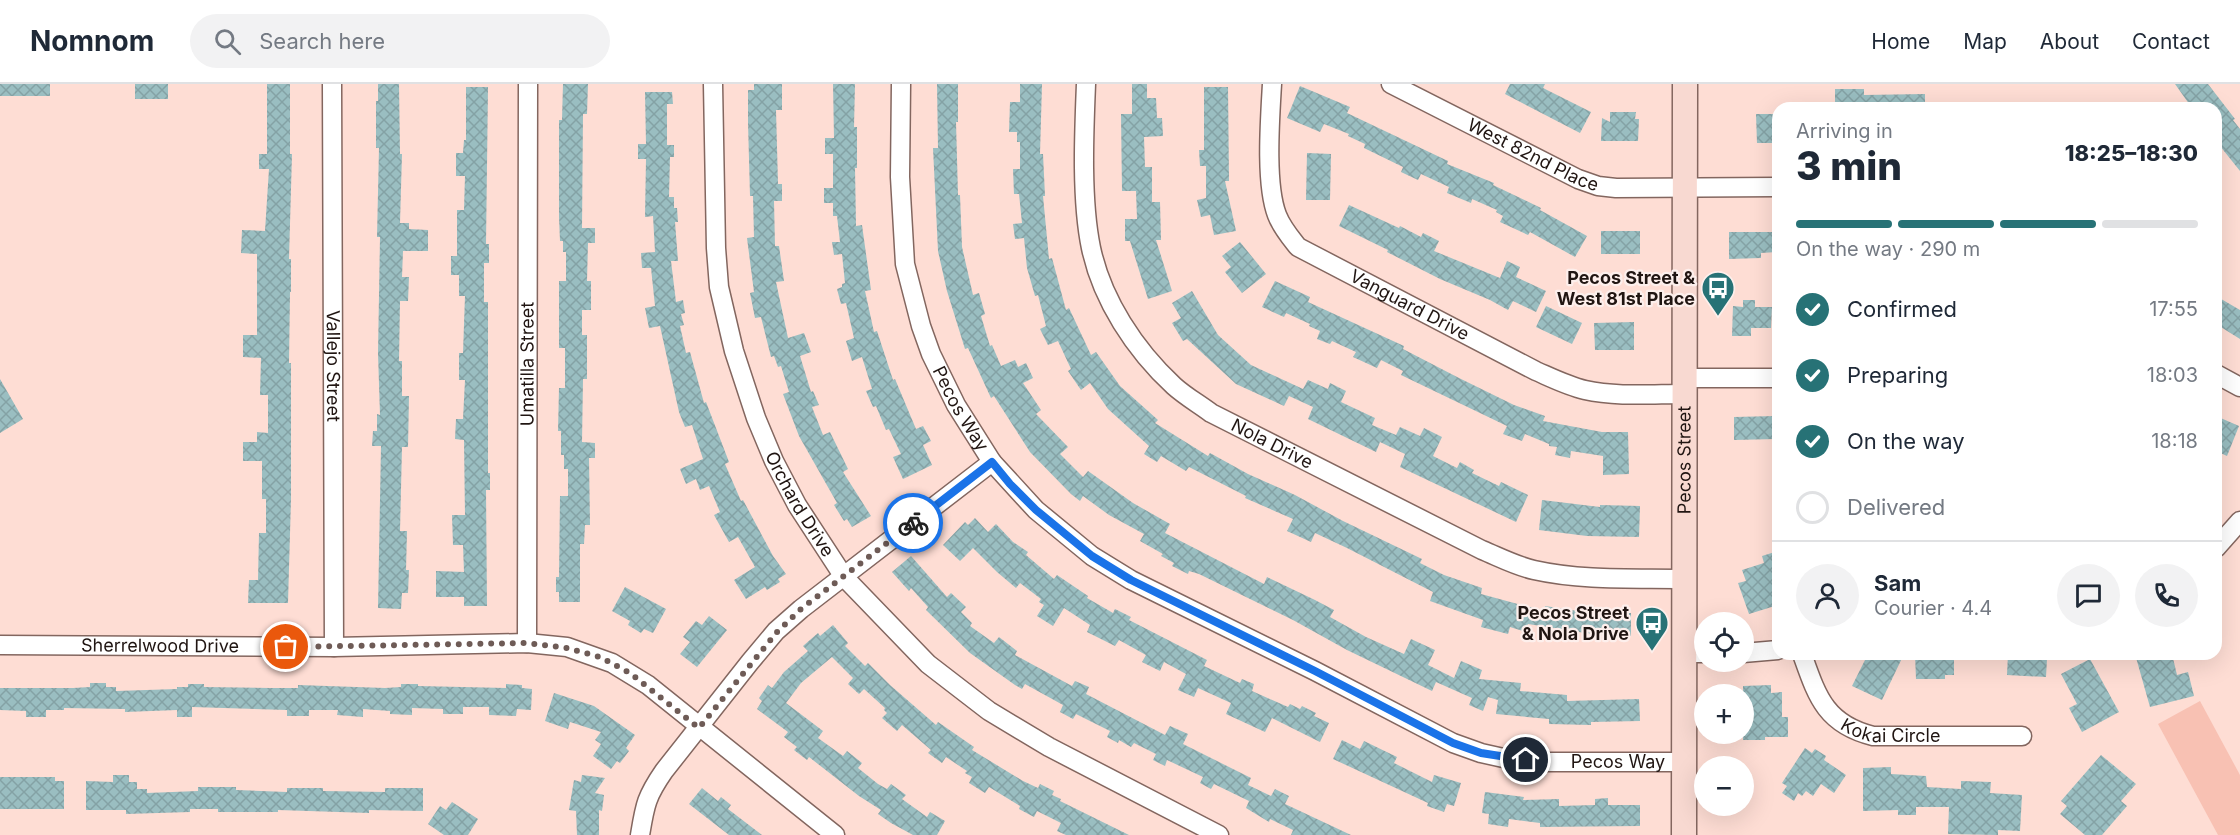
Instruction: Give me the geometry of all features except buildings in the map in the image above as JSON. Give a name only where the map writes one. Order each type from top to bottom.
[{"type":"main road","name":"Pecos Street","points":[[1684,835],[1684,762],[1694,653],[1684,579],[1685,84]]},
{"type":"street","name":"Vallejo Street","points":[[332,84],[334,647]]},
{"type":"street","name":"Umatilla Street","points":[[527,643],[528,84]]},
{"type":"street","name":"Orchard Drive","points":[[713,84],[716,248],[719,287],[734,351],[756,418],[774,461],[796,505],[844,577],[922,658],[989,711],[1049,747],[1219,835]]},
{"type":"street","name":"Pecos Way","points":[[901,84],[900,195],[905,264],[921,326],[931,354],[956,405],[992,462],[1036,510],[1092,556],[1131,580],[1315,671],[1453,743],[1508,759],[1543,762],[1684,762]]},
{"type":"street","name":"Nola Drive","points":[[1086,84],[1086,210],[1091,251],[1104,290],[1117,315],[1132,338],[1176,388],[1222,418],[1482,550],[1511,562],[1547,572],[1580,576],[1684,579]]},
{"type":"street","name":"Vanguard Drive","points":[[1272,84],[1270,156],[1272,197],[1284,230],[1298,247],[1536,371],[1586,390],[1610,393],[1772,379]]},
{"type":"street","name":"West 82nd Place","points":[[1391,84],[1578,179],[1598,186],[1616,188],[1772,187]]},
{"type":"street","points":[[2222,377],[2240,387]]},
{"type":"street","points":[[640,835],[646,801],[650,792],[777,632],[801,609],[992,462]]},
{"type":"street","points":[[2222,541],[2240,521]]},
{"type":"street","name":"Sherrelwood Drive","points":[[0,645],[334,647],[527,643],[567,648],[612,663],[648,685],[835,835]]},
{"type":"street","points":[[1754,652],[1772,651]]},
{"type":"street","name":"Kokai Circle","points":[[1804,660],[1819,699],[1828,712],[1842,724],[1857,732],[1873,736],[2022,736]]},
{"type":"shaded area","points":[[2200,701],[2240,775],[2240,835],[2218,835],[2158,724]]},
{"type":"way so far","points":[[286,647],[527,643],[567,648],[600,657],[630,673],[648,685],[699,728],[750,662],[801,609],[913,523]]},
{"type":"place","name":"Pecos Street & West 81st Place","points":[[1718,317]]},
{"type":"place","name":"Pecos Street & Nola Drive","points":[[1652,652]]},
{"type":"route","points":[[913,523],[992,462],[1036,510],[1092,556],[1131,580],[1315,671],[1453,743],[1481,753],[1526,760]]}]
